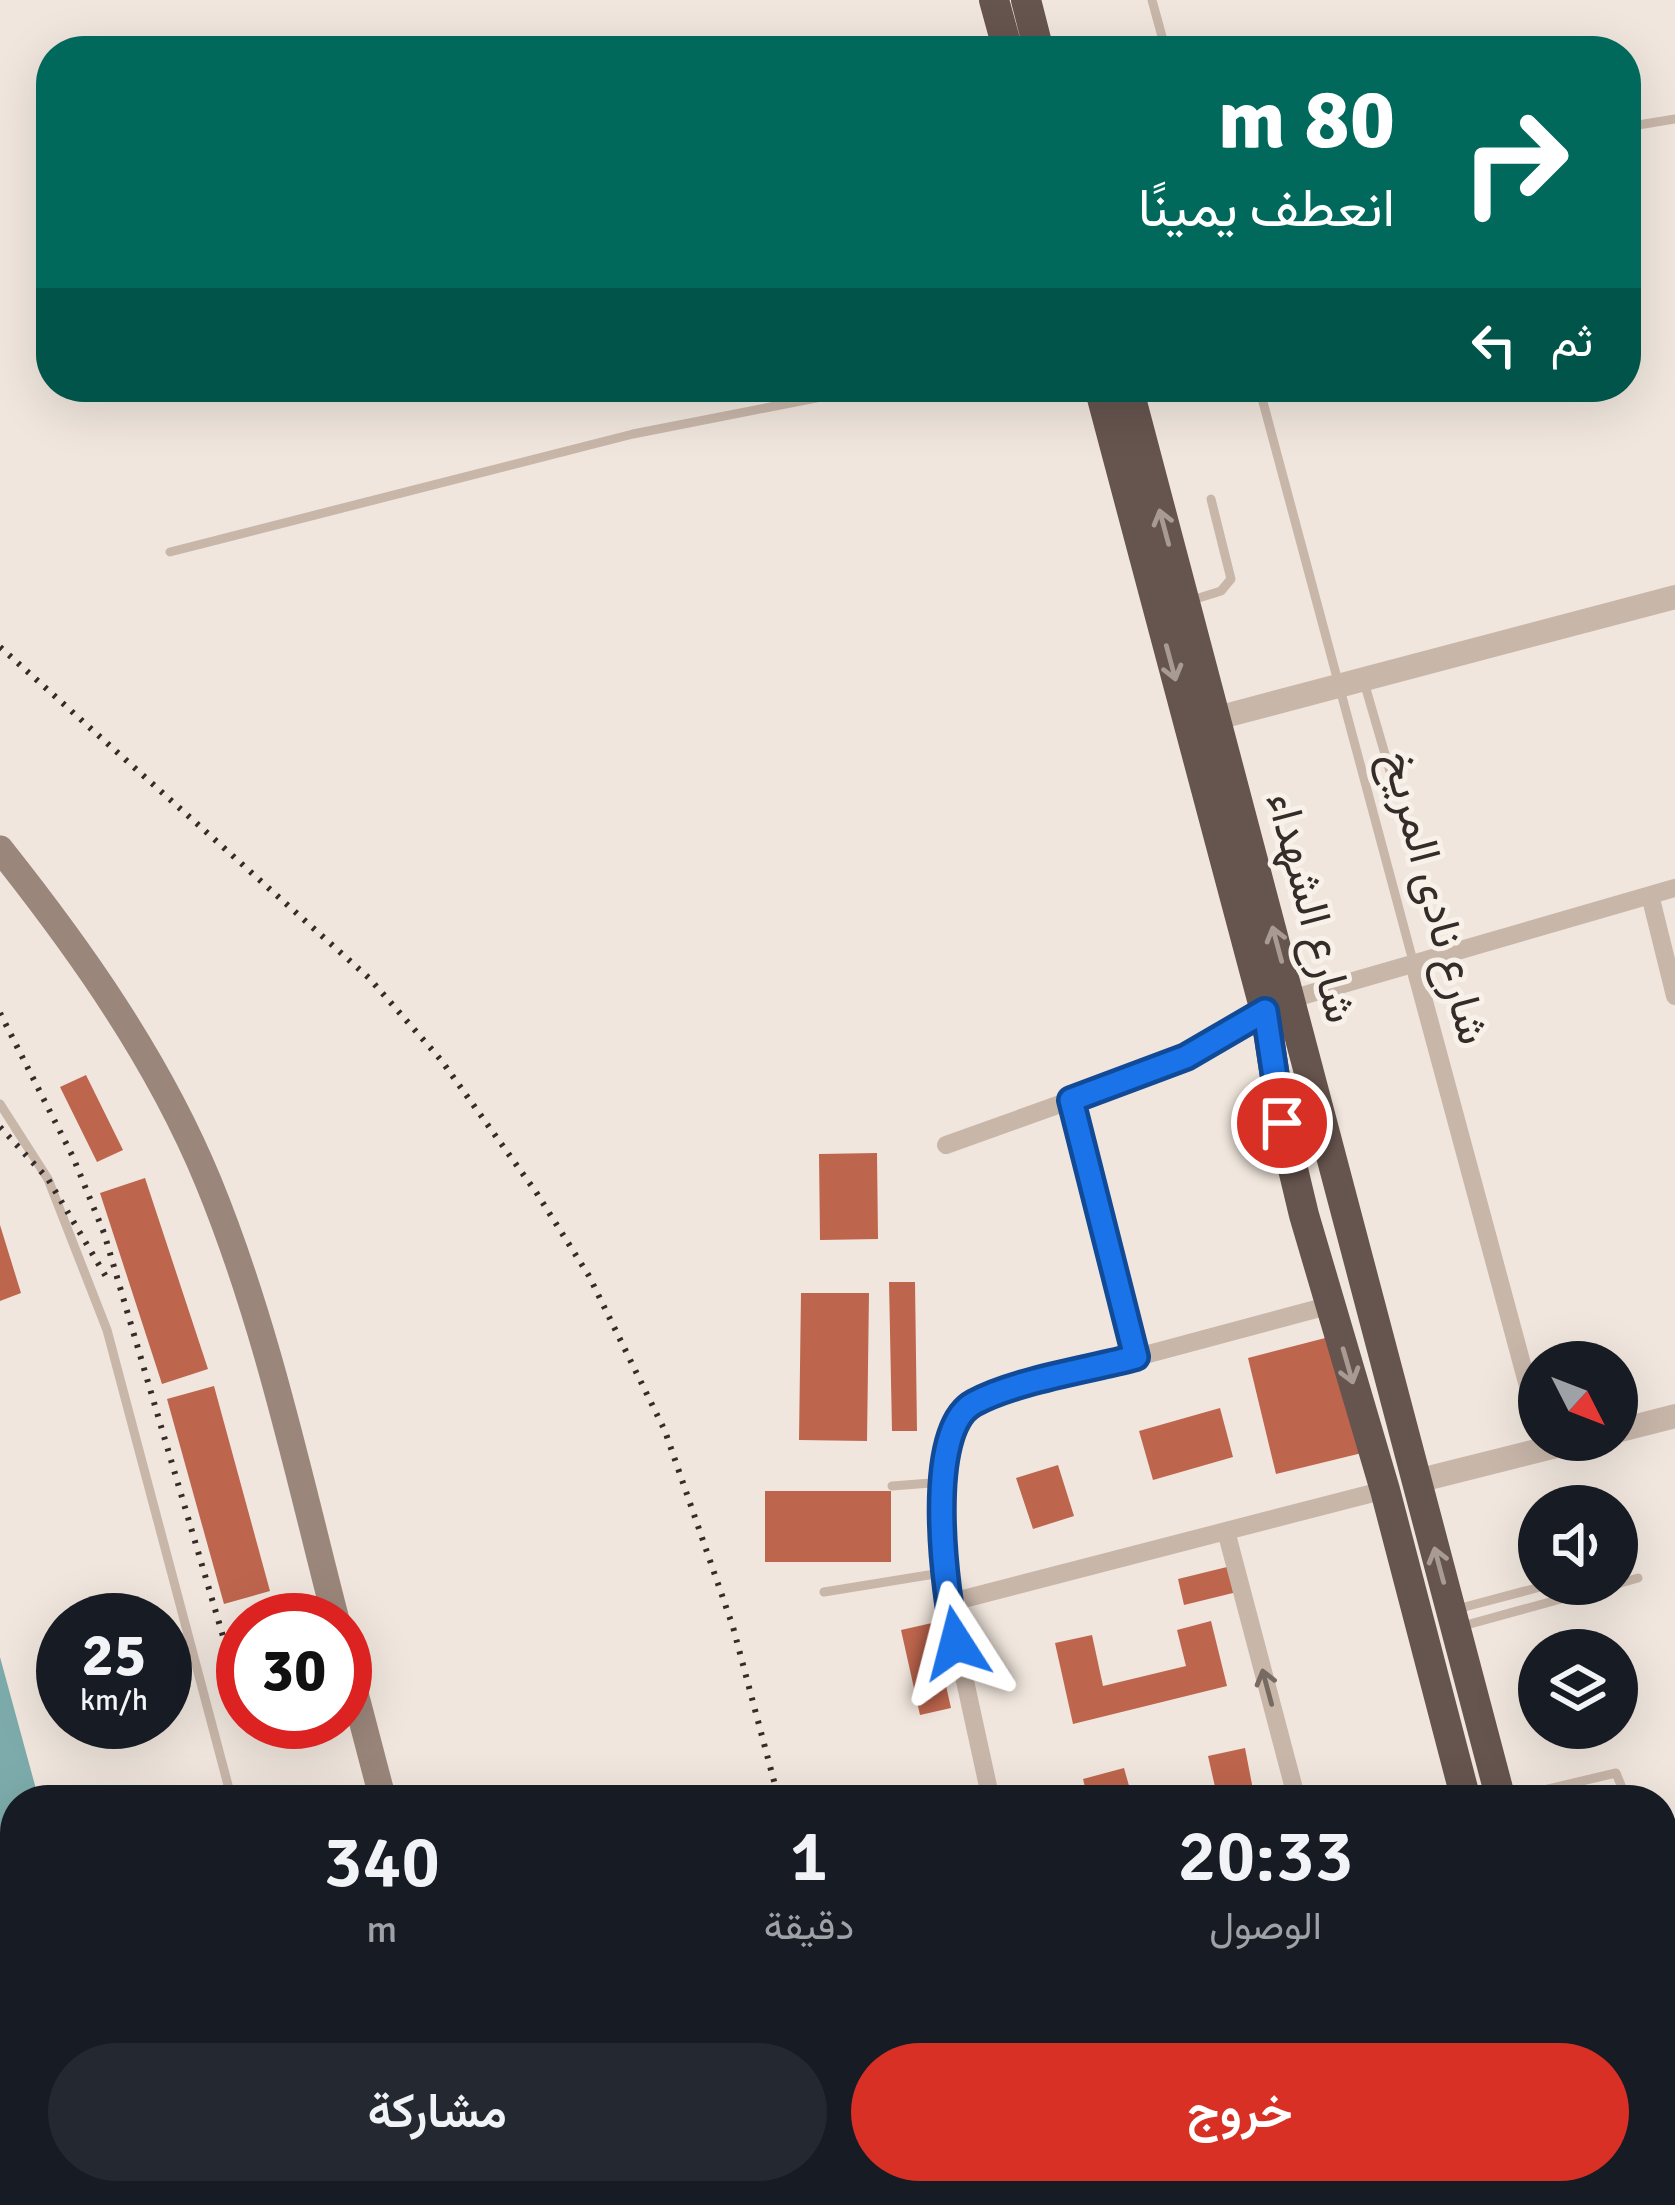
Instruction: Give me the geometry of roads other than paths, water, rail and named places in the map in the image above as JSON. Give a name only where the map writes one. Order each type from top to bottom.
[{"type":"highway","points":[[994,0],[1004,36]]},
{"type":"highway","points":[[1026,0],[1035,36]]},
{"type":"highway","name":"شارع الشهداء","points":[[1104,402],[1202,722],[1278,1005],[1323,1116],[1498,1785]]},
{"type":"highway","name":"شارع الشهداء","points":[[1132,402],[1184,603],[1202,722]]},
{"type":"highway","name":"شارع الشهداء","points":[[1278,1005],[1282,1123],[1462,1785]]},
{"type":"highway","points":[[1282,1123],[1304,1125],[1323,1116]]},
{"type":"highway","points":[[1304,1215],[1324,1202],[1347,1203]]},
{"type":"highway","points":[[1431,1666],[1449,1677],[1456,1631]]},
{"type":"highway","points":[[1456,1763],[1468,1741],[1487,1747]]},
{"type":"main road","points":[[0,849],[91,968],[154,1070],[207,1178],[249,1291],[329,1593]]},
{"type":"main road","points":[[370,1749],[379,1785]]},
{"type":"street","points":[[1202,722],[1675,597]]},
{"type":"street","points":[[946,1144],[1186,1057],[1278,1005],[1675,888]]},
{"type":"street","points":[[1650,895],[1675,996]]},
{"type":"street","name":"شارع نادى المريخ","points":[[1414,964],[1518,1349]]},
{"type":"street","points":[[1071,1100],[1136,1357]]},
{"type":"street","points":[[988,1785],[948,1604],[944,1482],[948,1433],[971,1404],[1330,1306]]},
{"type":"street","points":[[1638,1425],[1675,1416]]},
{"type":"street","points":[[1417,1481],[1518,1446]]},
{"type":"street","points":[[948,1604],[1385,1490]]},
{"type":"street","points":[[1226,1531],[1294,1785]]},
{"type":"lane","points":[[1153,0],[1162,36]]},
{"type":"lane","points":[[1641,125],[1675,119]]},
{"type":"lane","points":[[170,552],[633,434],[796,402]]},
{"type":"lane","name":"شارع نادى المريخ","points":[[1264,402],[1351,682],[1414,964]]},
{"type":"lane","points":[[1184,603],[1221,591],[1231,579],[1211,500]]},
{"type":"lane","points":[[1351,682],[1396,792]]},
{"type":"lane","points":[[0,1104],[48,1179],[107,1330],[228,1785]]},
{"type":"lane","points":[[892,1486],[944,1482]]},
{"type":"lane","points":[[824,1592],[947,1572]]},
{"type":"lane","points":[[1456,1631],[1518,1599]]},
{"type":"lane","points":[[1456,1631],[1545,1605]]},
{"type":"lane","points":[[1565,1785],[1616,1773],[1621,1785]]},
{"type":"water","points":[[0,1657],[35,1785],[0,1785]]},
{"type":"railway","points":[[0,647],[370,979],[441,1060],[536,1192],[589,1276],[665,1431],[733,1627],[775,1785]]},
{"type":"railway","points":[[0,1013],[73,1157],[104,1233],[216,1613]]},
{"type":"railway","points":[[0,1127],[48,1179],[108,1280]]}]
